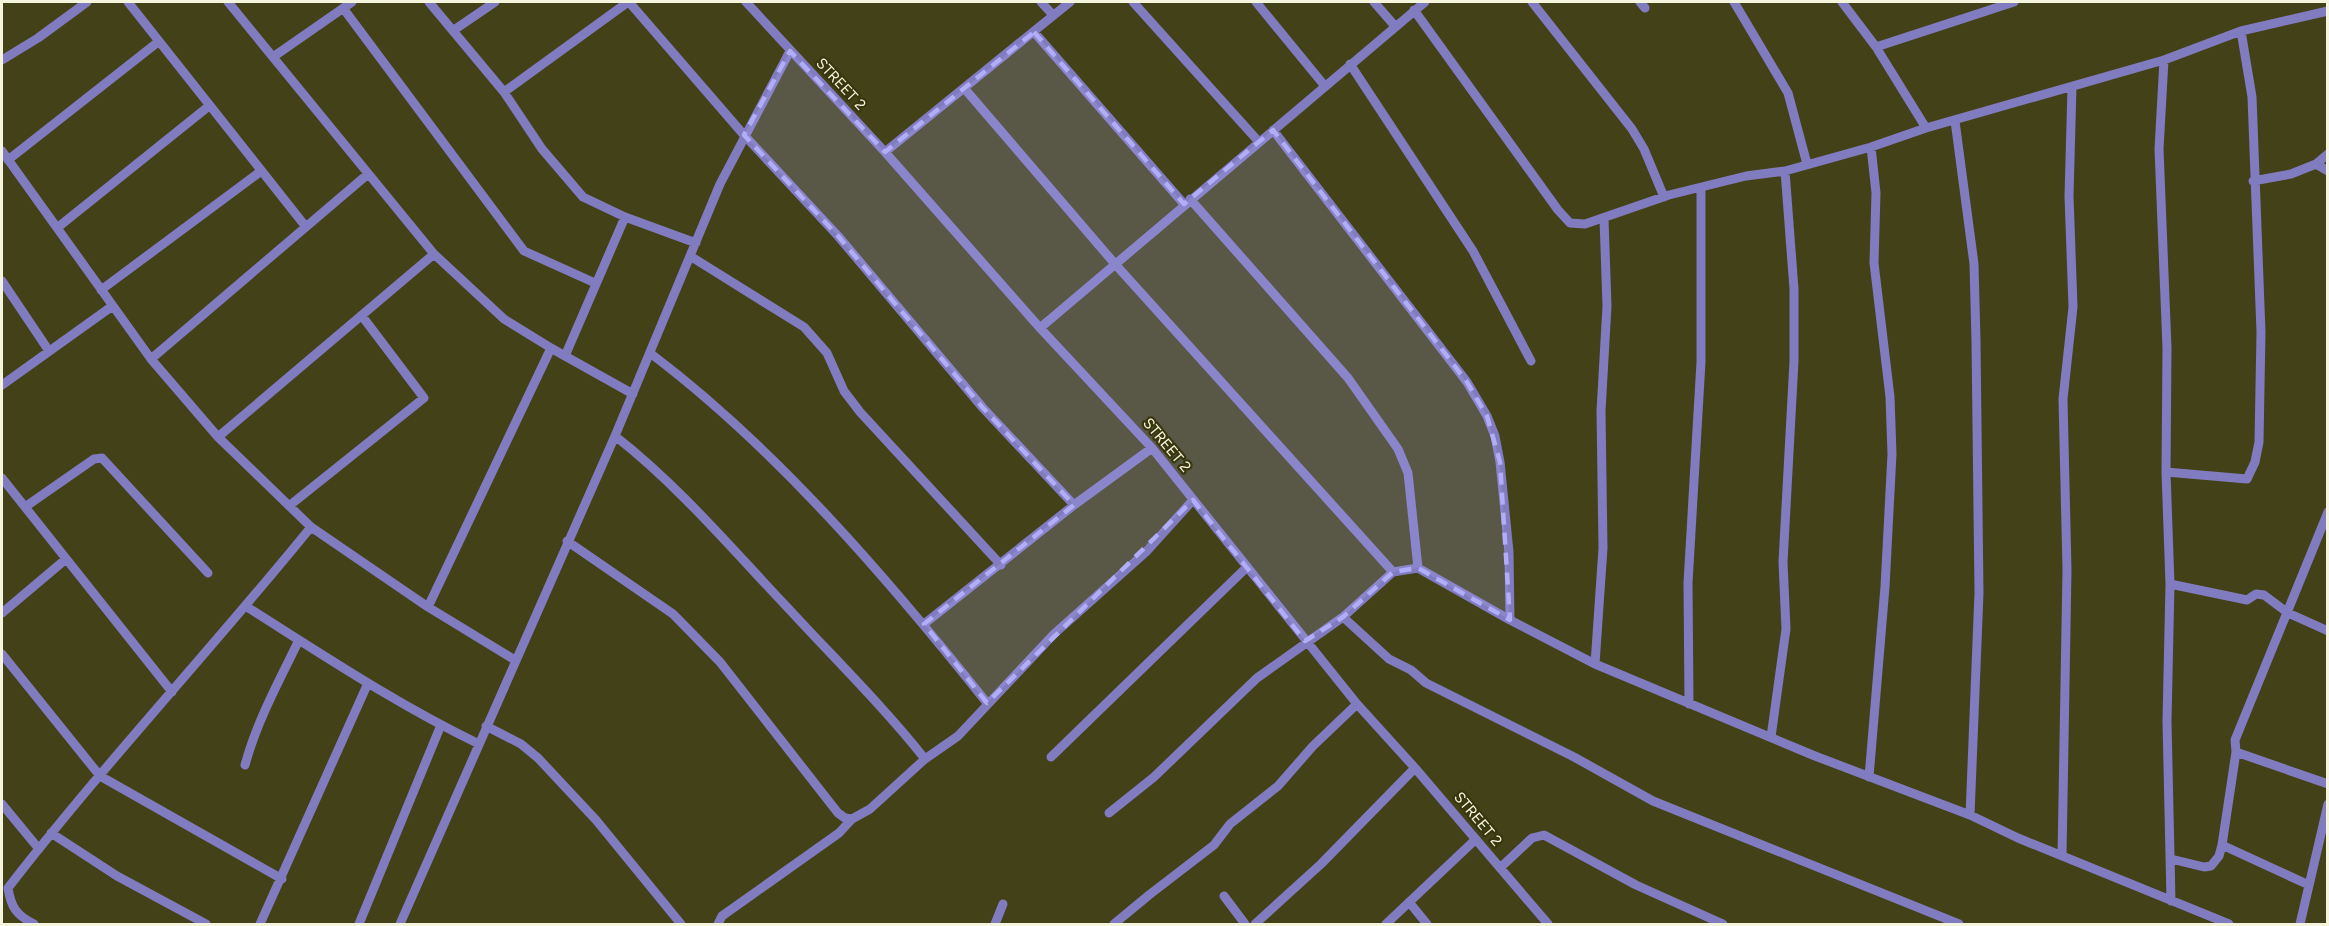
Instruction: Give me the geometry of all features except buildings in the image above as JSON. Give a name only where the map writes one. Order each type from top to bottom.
[{"type":"street","points":[[2,60],[38,38],[87,2]]},
{"type":"street","points":[[128,2],[260,172],[306,227]]},
{"type":"street","points":[[228,2],[434,254],[504,319],[633,394]]},
{"type":"street","points":[[273,57],[352,2]]},
{"type":"street","points":[[429,2],[504,92],[542,149],[583,197],[696,243]]},
{"type":"street","points":[[454,30],[495,2]]},
{"type":"street","points":[[504,92],[628,2],[744,135],[838,236],[983,408],[1074,505]]},
{"type":"street","name":"STREET 2","points":[[746,2],[885,152],[1040,328],[1152,448],[1357,704],[1415,768],[1548,924]]},
{"type":"street","points":[[1041,2],[1053,15]]},
{"type":"street","points":[[885,152],[1070,2]]},
{"type":"street","points":[[1133,2],[1259,142]]},
{"type":"street","points":[[1256,2],[1324,85]]},
{"type":"street","points":[[1374,2],[1394,25]]},
{"type":"street","points":[[1040,328],[1394,25],[1425,2]]},
{"type":"street","points":[[1532,2],[1632,129],[1644,149],[1664,196]]},
{"type":"street","points":[[1734,2],[1788,93],[1807,164]]},
{"type":"street","points":[[1842,2],[1876,47],[1926,128]]},
{"type":"street","points":[[1876,47],[1995,4],[2014,2]]},
{"type":"street","points":[[343,8],[524,251],[595,283]]},
{"type":"street","points":[[1414,10],[1565,219],[1577,225],[1604,219],[1664,196],[1785,171],[1871,147],[1926,128],[2164,60],[2241,31],[2328,11]]},
{"type":"street","points":[[2166,472],[2247,479],[2255,462],[2259,441],[2261,332],[2253,181],[2252,98],[2241,31]]},
{"type":"street","points":[[1034,32],[1342,371],[1398,449],[1408,473],[1418,568]]},
{"type":"street","points":[[8,160],[158,42]]},
{"type":"street","points":[[400,924],[615,436],[690,256],[744,135],[790,51]]},
{"type":"street","points":[[2164,60],[2159,148],[2167,348],[2166,472],[2170,584],[2167,721],[2171,901]]},
{"type":"street","points":[[1350,64],[1473,251],[1531,362]]},
{"type":"street","points":[[2062,856],[2067,570],[2063,399],[2073,307],[2069,196],[2072,87]]},
{"type":"street","points":[[964,88],[1115,264],[1393,572]]},
{"type":"street","points":[[57,228],[209,106]]},
{"type":"street","points":[[1955,121],[1974,264],[1976,340],[1979,593],[1970,815]]},
{"type":"street","points":[[1273,130],[1461,375],[1487,416],[1495,436],[1500,462],[1509,552],[1510,620]]},
{"type":"street","points":[[1869,777],[1885,587],[1892,454],[1890,397],[1874,263],[1876,193],[1871,147]]},
{"type":"street","points":[[2,151],[111,307],[151,359],[218,437],[311,528],[428,607],[515,660]]},
{"type":"street","points":[[2253,181],[2291,174],[2316,164],[2328,154]]},
{"type":"street","points":[[2316,164],[2328,171]]},
{"type":"street","points":[[1771,737],[1786,629],[1783,562],[1794,361],[1794,289],[1785,171]]},
{"type":"street","points":[[101,290],[260,172]]},
{"type":"street","points":[[151,359],[368,174]]},
{"type":"street","points":[[1689,704],[1688,583],[1701,362],[1701,188]]},
{"type":"street","points":[[565,356],[625,216]]},
{"type":"street","points":[[1595,664],[1603,548],[1601,411],[1607,306],[1604,219]]},
{"type":"street","points":[[218,437],[434,254]]},
{"type":"street","points":[[690,256],[804,327],[817,340],[850,400],[1000,566]]},
{"type":"street","points":[[2,281],[50,351]]},
{"type":"street","points":[[2,385],[111,307]]},
{"type":"street","points":[[289,506],[424,398],[362,316]]},
{"type":"street","points":[[428,607],[551,348]]},
{"type":"street","points":[[650,353],[695,386],[759,446],[924,624],[987,704]]},
{"type":"street","points":[[615,436],[640,456],[730,546],[925,759]]},
{"type":"street","points":[[924,624],[1074,505],[1152,448]]},
{"type":"street","points":[[25,507],[94,459],[102,458],[208,573]]},
{"type":"street","points":[[2,478],[172,692]]},
{"type":"street","points":[[718,924],[723,916],[839,833],[852,819],[885,797],[925,759],[958,736],[1054,634],[1146,552],[1193,500]]},
{"type":"street","points":[[2171,859],[2204,867],[2211,866],[2219,856],[2236,752],[2235,740],[2328,512]]},
{"type":"street","points":[[34,924],[20,917],[5,891],[51,833],[247,607],[311,528]]},
{"type":"street","points":[[567,541],[673,614],[720,662],[837,813],[852,819]]},
{"type":"street","points":[[2,613],[66,559]]},
{"type":"street","points":[[1051,757],[1247,567]]},
{"type":"street","points":[[1109,813],[1154,777],[1257,678],[1305,641],[1343,617],[1393,572],[1418,568],[1510,620],[1595,664],[1869,777],[1970,815],[2062,856],[2229,924]]},
{"type":"street","points":[[2170,584],[2247,600],[2256,594],[2264,595],[2288,613],[2328,631]]},
{"type":"street","points":[[247,607],[368,683],[479,744]]},
{"type":"street","points":[[1343,617],[1389,659],[1411,669],[1426,683],[1574,757],[1653,801],[1959,924]]},
{"type":"street","points":[[245,765],[253,736],[299,640]]},
{"type":"street","points":[[2,654],[100,777],[282,879]]},
{"type":"street","points":[[260,924],[368,683]]},
{"type":"street","points":[[1114,924],[1214,845],[1230,824],[1278,786],[1307,752],[1357,704]]},
{"type":"street","points":[[359,924],[441,725]]},
{"type":"street","points":[[486,726],[521,744],[538,758],[596,820],[681,924]]},
{"type":"street","points":[[2236,752],[2328,784]]},
{"type":"street","points":[[1255,924],[1321,864],[1415,768]]},
{"type":"street","points":[[2,804],[39,849]]},
{"type":"street","points":[[2300,924],[2328,804]]},
{"type":"street","points":[[51,833],[117,876],[206,924]]},
{"type":"street","points":[[1500,868],[1532,838],[1544,835],[1636,885],[1723,924]]},
{"type":"street","points":[[1386,924],[1476,839]]},
{"type":"street","points":[[2222,845],[2309,885]]},
{"type":"street","points":[[1224,896],[1245,924]]},
{"type":"street","points":[[1409,902],[1427,924]]},
{"type":"street","points":[[995,924],[1003,904]]},
{"type":"highlighted area","points":[[1034,32],[1184,204],[1273,130],[1467,382],[1487,416],[1500,462],[1510,620],[1418,568],[1393,572],[1343,617],[1305,641],[1193,500],[987,703],[924,624],[1074,505],[983,408],[838,236],[744,135],[790,51],[885,152]]}]
